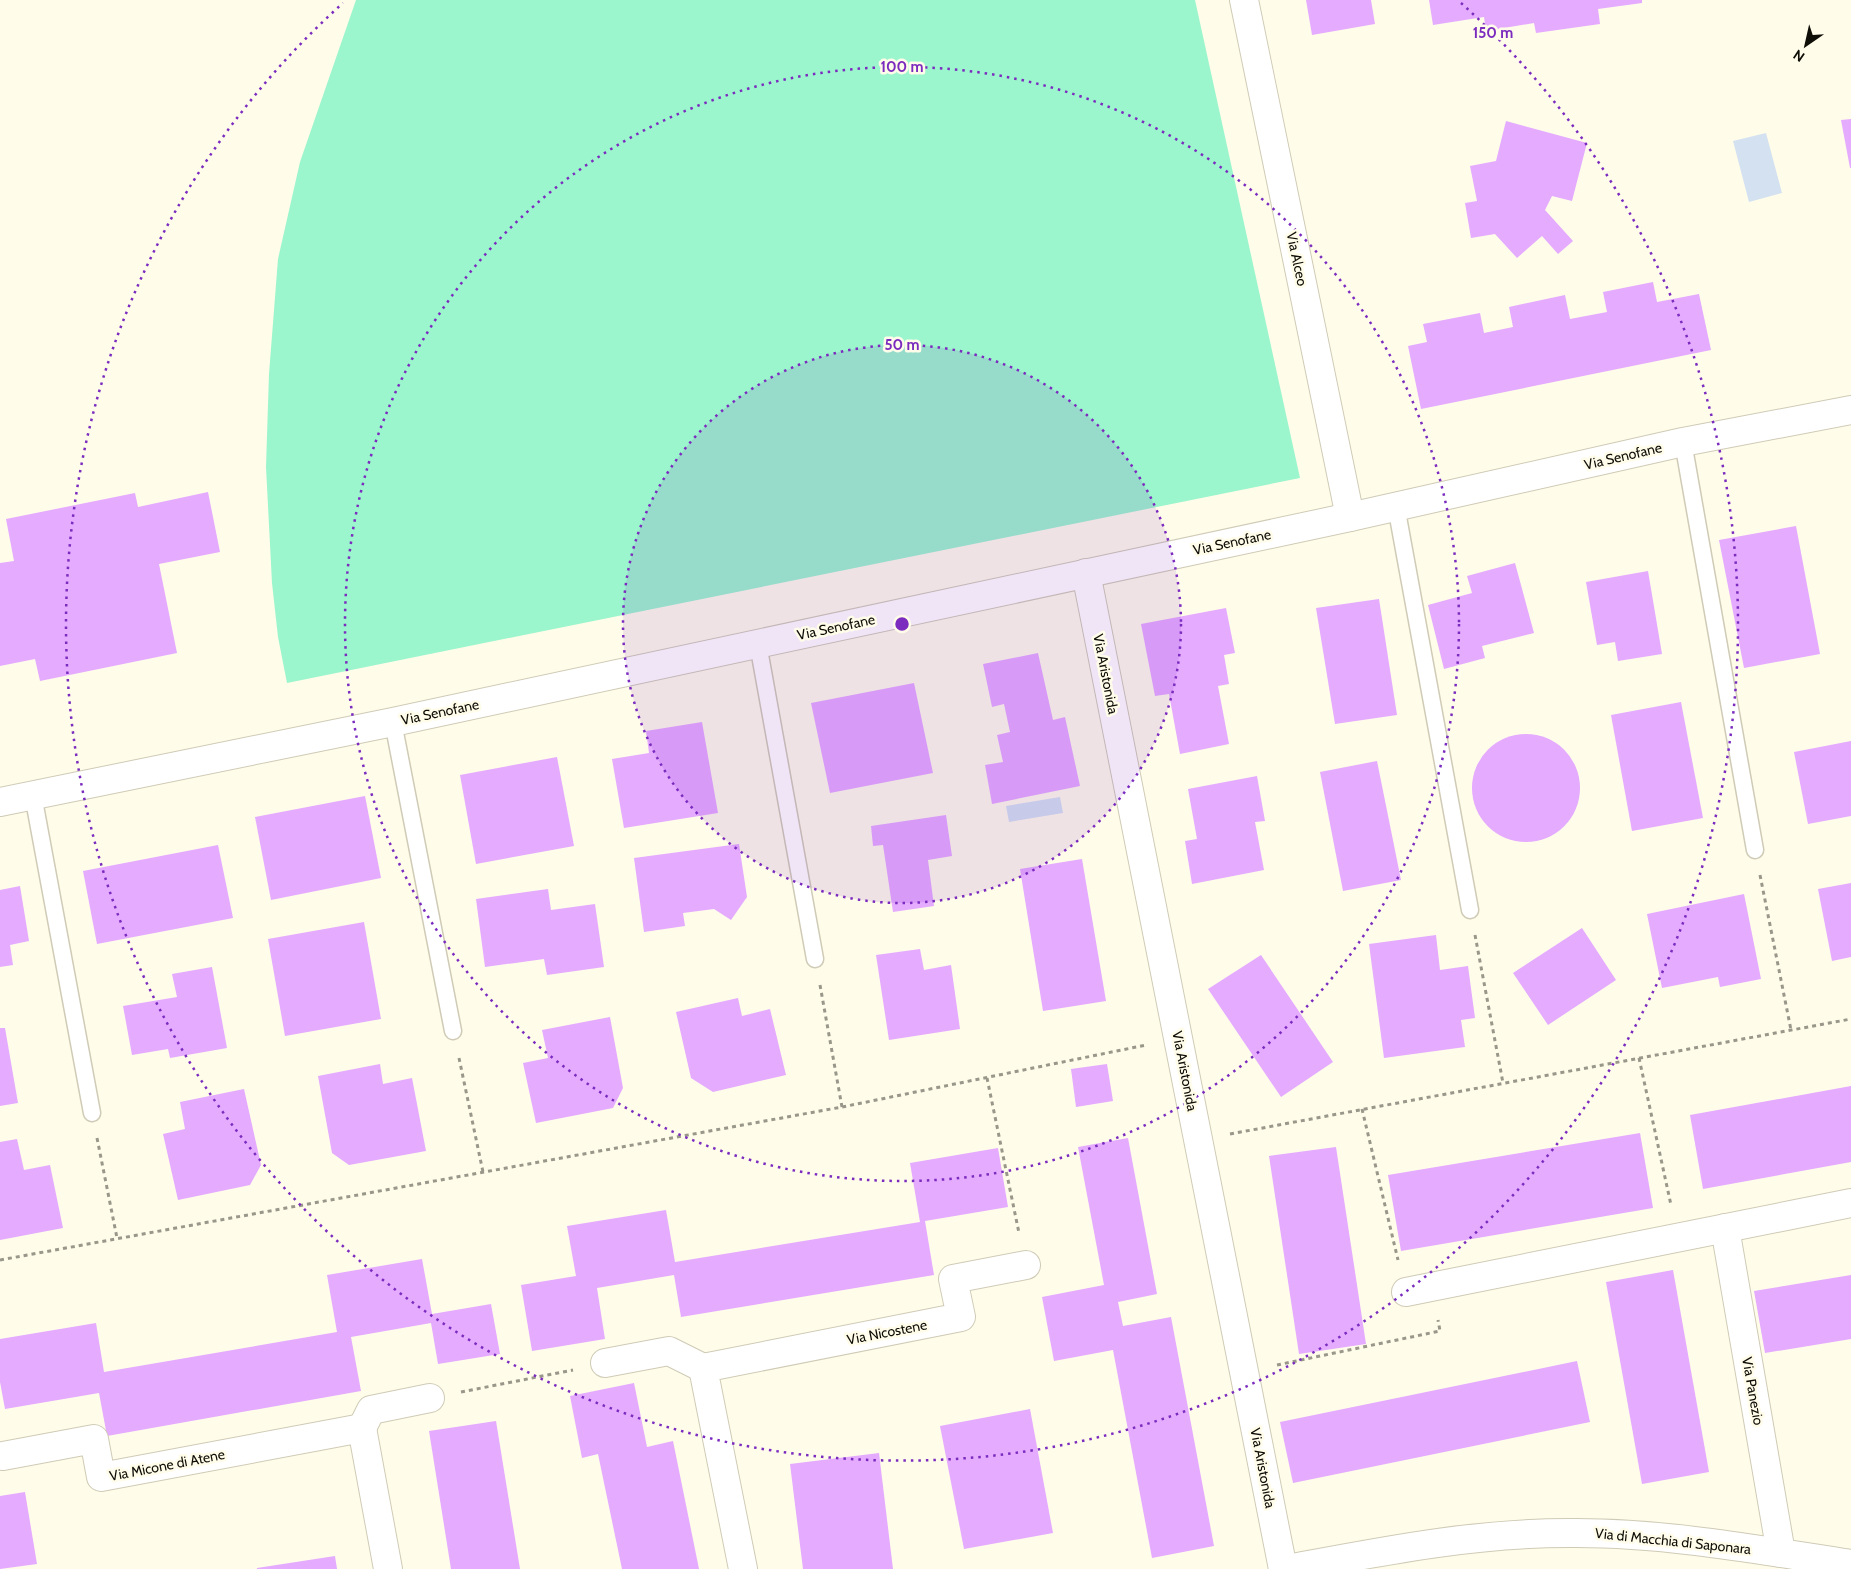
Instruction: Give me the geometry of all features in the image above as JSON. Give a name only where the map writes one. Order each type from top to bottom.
[{"type":"street","name":"Via Alceo","points":[[1244,0],[1350,517]]},
{"type":"street","name":"Via Senofane","points":[[0,802],[393,722],[758,644],[1350,517],[1683,442],[1851,410]]},
{"type":"street","name":"Via Aristonida","points":[[1086,573],[1283,1569]]},
{"type":"street","points":[[1418,1290],[1851,1202]]},
{"type":"street","name":"Via Panezio","points":[[1725,1228],[1781,1553]]},
{"type":"street","name":"Via Nicostene","points":[[703,1368],[961,1317],[954,1280],[1026,1265]]},
{"type":"street","points":[[605,1363],[669,1351],[703,1368],[743,1569]]},
{"type":"street","points":[[388,1569],[362,1428],[371,1410],[430,1398]]},
{"type":"street","name":"Via Micone di Atene","points":[[3,1456],[94,1439],[101,1477],[362,1428]]},
{"type":"street","name":"Via di Macchia di Saponara","points":[[1287,1569],[1403,1547],[1487,1536],[1548,1533],[1643,1535],[1851,1564]]},
{"type":"lane","points":[[1683,442],[1755,850]]},
{"type":"lane","points":[[1396,506],[1470,910]]},
{"type":"lane","points":[[758,644],[816,959]]},
{"type":"lane","name":"Via Senofane","points":[[393,722],[453,1030]]},
{"type":"lane","points":[[33,795],[92,1113]]},
{"type":"path","points":[[1755,850],[1791,1030]]},
{"type":"path","points":[[1470,910],[1503,1083]]},
{"type":"path","points":[[816,959],[842,1107]]},
{"type":"path","points":[[1198,1140],[1851,1019]]},
{"type":"path","points":[[453,1030],[483,1172]]},
{"type":"path","points":[[0,1260],[842,1107],[1178,1038]]},
{"type":"path","points":[[1639,1058],[1678,1237]]},
{"type":"path","points":[[987,1078],[1026,1265]]},
{"type":"path","points":[[1244,1372],[1440,1331],[1418,1290],[1362,1109]]},
{"type":"path","points":[[92,1113],[117,1238]]},
{"type":"path","points":[[430,1398],[605,1363]]},
{"type":"green space","points":[[356,0],[1195,0],[1300,478],[287,683],[278,637],[272,583],[266,467],[269,374],[278,259],[300,162]]},
{"type":"water","points":[[1766,133],[1782,193],[1749,202],[1733,141]]},
{"type":"water","points":[[1060,797],[1063,813],[1009,822],[1006,806]]},
{"type":"building","points":[[1306,0],[1371,0],[1375,24],[1312,35]]},
{"type":"building","points":[[1429,0],[1642,0],[1642,3],[1598,9],[1600,24],[1536,33],[1534,23],[1486,31],[1484,17],[1433,25]]},
{"type":"building","points":[[1851,119],[1851,168],[1850,168],[1841,120]]},
{"type":"building","points":[[1506,121],[1587,143],[1572,201],[1552,196],[1545,210],[1573,241],[1558,254],[1542,236],[1517,258],[1495,234],[1471,238],[1465,203],[1477,201],[1470,166],[1496,161]]},
{"type":"building","points":[[1653,282],[1657,302],[1699,294],[1711,350],[1421,409],[1408,346],[1427,342],[1423,324],[1480,313],[1484,333],[1513,327],[1509,307],[1565,295],[1570,319],[1607,312],[1603,292]]},
{"type":"building","points":[[208,492],[220,552],[159,564],[177,653],[40,681],[35,659],[0,666],[0,563],[14,561],[6,519],[135,493],[138,507]]},
{"type":"building","points":[[1796,526],[1820,654],[1744,668],[1719,540]]},
{"type":"building","points":[[1515,563],[1534,633],[1482,646],[1485,658],[1444,669],[1428,605],[1472,593],[1467,576]]},
{"type":"building","points":[[1648,571],[1662,654],[1618,661],[1615,642],[1597,645],[1586,582]]},
{"type":"building","points":[[1379,599],[1397,715],[1335,724],[1316,608]]},
{"type":"building","points":[[1226,608],[1235,653],[1224,655],[1229,684],[1218,686],[1229,744],[1180,754],[1169,694],[1155,696],[1141,624]]},
{"type":"building","points":[[1038,653],[1053,720],[1065,717],[1080,786],[992,804],[985,765],[1003,762],[997,735],[1010,732],[1004,704],[992,707],[983,664]]},
{"type":"building","points":[[914,683],[933,773],[830,793],[811,703]]},
{"type":"building","points":[[1681,702],[1703,818],[1632,831],[1611,715]]},
{"type":"building","points":[[702,722],[718,813],[624,828],[612,759],[649,753],[646,731]]},
{"type":"building","points":[[1526,734],[1547,738],[1564,750],[1576,767],[1580,788],[1576,809],[1564,826],[1547,838],[1526,842],[1505,838],[1488,826],[1476,809],[1472,788],[1476,767],[1488,750],[1505,738]]},
{"type":"building","points":[[1851,741],[1851,816],[1808,824],[1794,752]]},
{"type":"building","points":[[557,757],[574,846],[476,864],[460,775]]},
{"type":"building","points":[[1377,761],[1401,880],[1343,891],[1320,772]]},
{"type":"building","points":[[1257,776],[1265,821],[1255,822],[1264,870],[1192,884],[1185,841],[1197,839],[1188,789]]},
{"type":"building","points":[[365,796],[381,878],[271,900],[255,817]]},
{"type":"building","points":[[946,815],[952,856],[928,860],[934,906],[893,912],[883,845],[873,846],[871,826]]},
{"type":"building","points":[[739,844],[747,897],[731,920],[714,909],[683,913],[685,926],[644,932],[634,858]]},
{"type":"building","points":[[218,845],[233,918],[97,944],[83,871]]},
{"type":"building","points":[[1082,859],[1106,1001],[1043,1011],[1020,869]]},
{"type":"building","points":[[1851,883],[1851,957],[1832,961],[1818,889]]},
{"type":"building","points":[[20,886],[29,941],[10,945],[13,965],[0,967],[0,890]]},
{"type":"building","points":[[548,889],[551,910],[595,904],[604,967],[547,975],[544,959],[485,967],[476,899]]},
{"type":"building","points":[[1744,894],[1761,979],[1720,987],[1718,977],[1662,988],[1647,914]]},
{"type":"building","points":[[364,922],[381,1019],[285,1036],[268,939]]},
{"type":"building","points":[[1582,928],[1616,980],[1548,1025],[1513,973]]},
{"type":"building","points":[[1436,935],[1440,970],[1468,966],[1475,1018],[1461,1020],[1465,1047],[1384,1058],[1369,944]]},
{"type":"building","points":[[920,949],[924,970],[951,965],[960,1029],[889,1040],[876,955]]},
{"type":"building","points":[[1261,955],[1333,1062],[1281,1097],[1208,989]]},
{"type":"building","points":[[212,967],[227,1048],[170,1058],[168,1049],[132,1055],[123,1006],[177,997],[172,974]]},
{"type":"building","points":[[738,998],[742,1016],[770,1009],[786,1075],[713,1092],[691,1078],[676,1012]]},
{"type":"building","points":[[610,1017],[623,1088],[613,1108],[536,1123],[523,1063],[548,1058],[542,1030]]},
{"type":"building","points":[[0,1028],[5,1028],[18,1103],[0,1106]]},
{"type":"building","points":[[380,1064],[383,1084],[412,1078],[426,1151],[349,1165],[332,1153],[318,1076]]},
{"type":"building","points":[[1107,1064],[1113,1101],[1076,1107],[1071,1069]]},
{"type":"building","points":[[1851,1086],[1851,1162],[1703,1189],[1690,1115]]},
{"type":"building","points":[[244,1089],[261,1165],[250,1185],[178,1200],[163,1134],[185,1129],[180,1102]]},
{"type":"building","points":[[1640,1133],[1653,1208],[1401,1251],[1388,1175]]},
{"type":"building","points":[[1128,1138],[1157,1294],[1118,1302],[1123,1326],[1171,1317],[1214,1546],[1152,1558],[1113,1350],[1054,1361],[1042,1297],[1104,1285],[1078,1147]]},
{"type":"building","points":[[17,1139],[24,1170],[50,1165],[63,1228],[0,1240],[0,1142]]},
{"type":"building","points":[[1336,1147],[1366,1344],[1299,1354],[1269,1156]]},
{"type":"building","points":[[998,1148],[1008,1207],[925,1221],[934,1275],[681,1317],[674,1275],[597,1288],[605,1339],[532,1351],[521,1285],[576,1276],[567,1226],[666,1210],[675,1262],[920,1222],[910,1163]]},
{"type":"building","points":[[422,1259],[432,1314],[491,1304],[500,1354],[438,1364],[431,1323],[351,1337],[361,1391],[107,1436],[99,1393],[5,1409],[0,1382],[0,1339],[96,1323],[104,1372],[337,1332],[327,1275]]},
{"type":"building","points":[[1673,1270],[1709,1472],[1642,1484],[1606,1282]]},
{"type":"building","points":[[1851,1275],[1851,1339],[1765,1353],[1754,1291]]},
{"type":"building","points":[[1577,1361],[1590,1422],[1293,1483],[1280,1422]]},
{"type":"building","points":[[634,1383],[647,1447],[673,1441],[699,1569],[622,1569],[598,1454],[582,1458],[570,1396]]},
{"type":"building","points":[[1030,1409],[1053,1533],[964,1549],[940,1426]]},
{"type":"building","points":[[496,1421],[520,1569],[451,1569],[429,1431]]},
{"type":"building","points":[[879,1453],[893,1569],[803,1569],[790,1464]]},
{"type":"building","points":[[25,1492],[37,1564],[0,1569],[0,1496]]},
{"type":"building","points":[[335,1556],[337,1569],[257,1569],[257,1568]]}]
